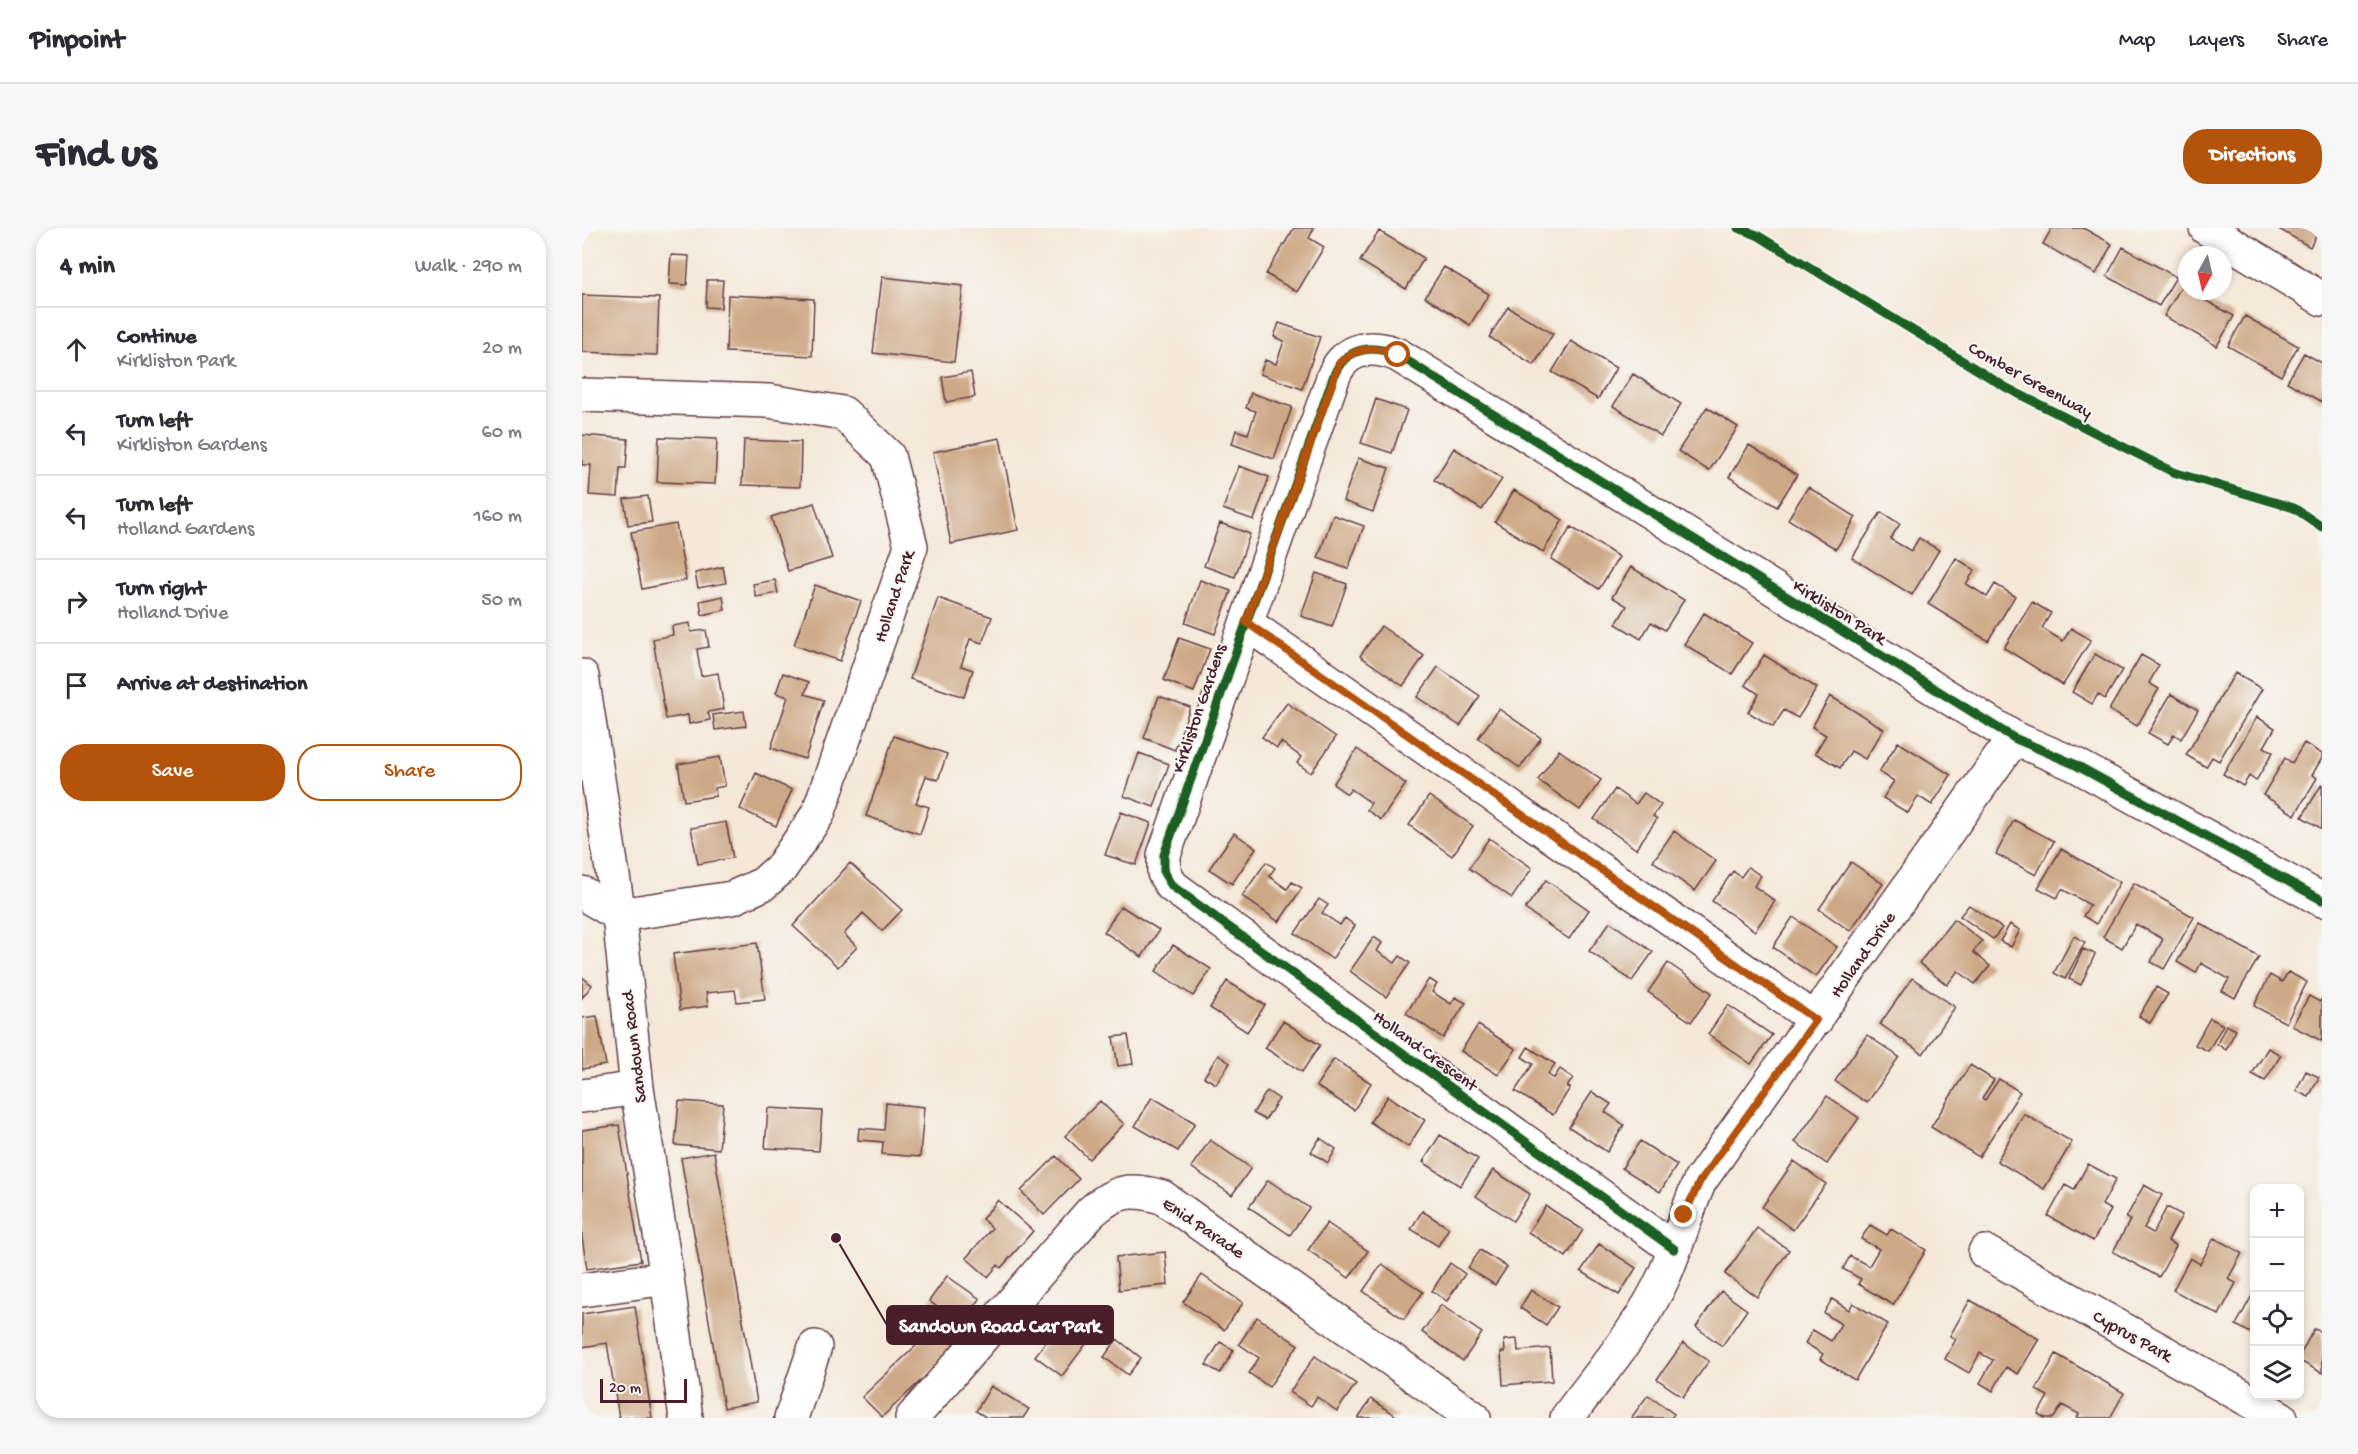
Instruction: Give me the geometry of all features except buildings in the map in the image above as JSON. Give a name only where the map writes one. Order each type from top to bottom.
[{"type":"street","points":[[2206,228],[2322,299]]},
{"type":"street","name":"Kirkliston Park","points":[[1348,355],[1366,348],[1382,349],[1398,355],[2013,738],[2074,764],[2322,900]]},
{"type":"street","name":"Kirkliston Gardens","points":[[1164,873],[1164,855],[1246,622],[1334,375],[1348,355]]},
{"type":"street","name":"Holland Park","points":[[582,395],[769,401],[843,413],[888,456],[911,546],[819,813],[782,868],[763,884],[732,898],[619,915]]},
{"type":"street","points":[[1246,622],[1816,1020]]},
{"type":"street","name":"Sandown Road","points":[[582,676],[619,915],[637,1088],[686,1418]]},
{"type":"street","name":"Holland Drive","points":[[1567,1418],[1652,1301],[1674,1249],[1684,1215],[1700,1181],[1816,1020],[2013,738]]},
{"type":"street","name":"Holland Crescent","points":[[1164,873],[1172,886],[1674,1249]]},
{"type":"street","points":[[582,893],[619,915]]},
{"type":"street","points":[[582,1096],[637,1088]]},
{"type":"street","name":"Enid Parade","points":[[924,1414],[1091,1212],[1107,1198],[1124,1192],[1143,1192],[1162,1197],[1474,1418]]},
{"type":"street","name":"Cyprus Park","points":[[1985,1252],[2281,1418]]},
{"type":"street","points":[[582,1290],[667,1278]]},
{"type":"street","points":[[791,1418],[815,1347]]},
{"type":"cycle path","name":"Comber Greenway","points":[[1738,228],[1757,235],[2007,388],[2173,472],[2294,508],[2322,527]]},
{"type":"cycle path","points":[[1674,1249],[1172,886],[1164,873],[1164,855],[1334,375],[1345,359],[1353,353],[1369,349],[1398,355],[2014,738],[2074,764],[2322,900]]},
{"type":"place","name":"Sandown Road Car Park","points":[[836,1238]]},
{"type":"route","points":[[1398,355],[1382,349],[1366,348],[1348,355],[1339,364],[1246,622],[1816,1020],[1700,1181],[1684,1215]]}]
